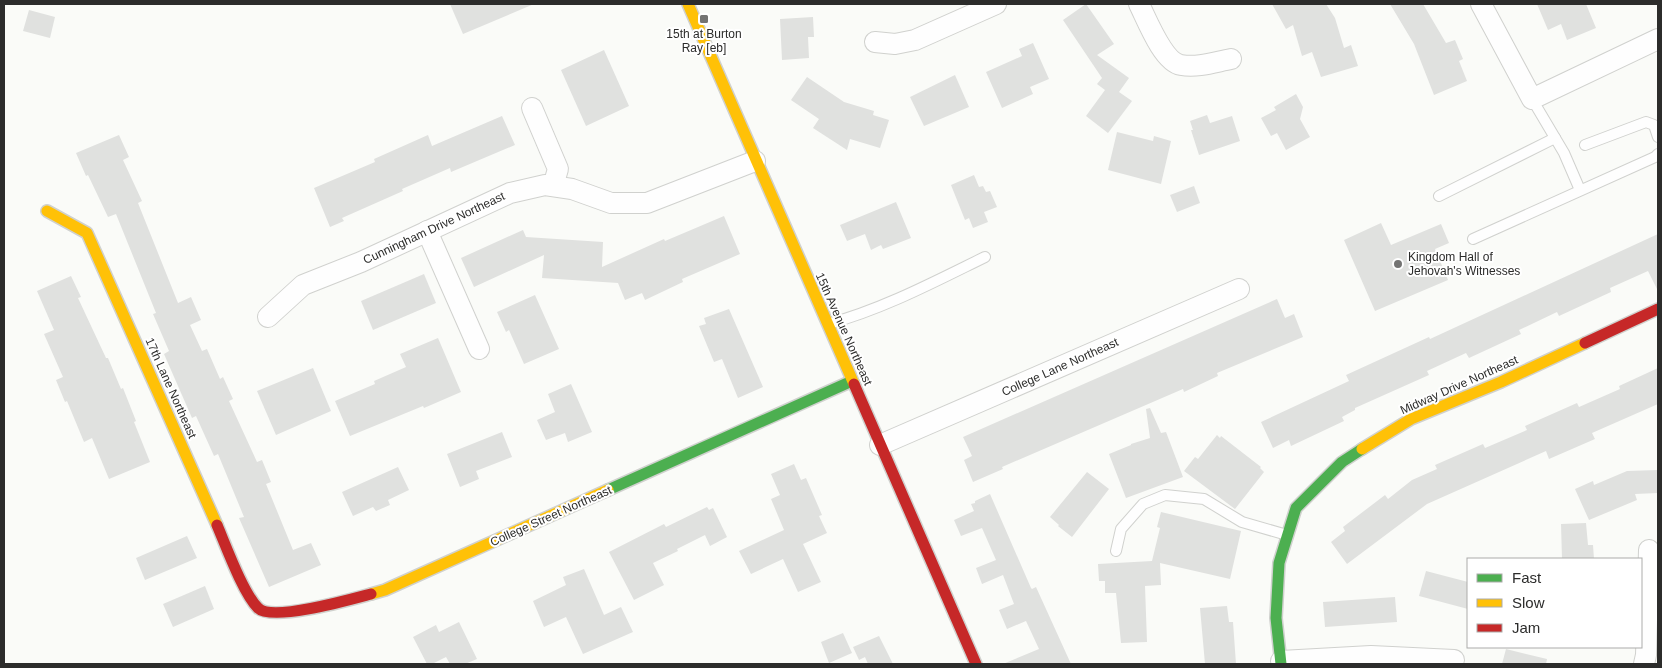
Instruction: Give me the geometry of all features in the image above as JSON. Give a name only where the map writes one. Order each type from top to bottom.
[{"type":"street","name":"15th Avenue Northeast","points":[[688,4],[976,664]]},
{"type":"street","points":[[875,42],[895,44],[915,40],[996,4]]},
{"type":"street","points":[[1139,4],[1166,56],[1180,65],[1201,65],[1231,59]]},
{"type":"street","points":[[1481,4],[1532,99],[1658,39]]},
{"type":"street","points":[[532,108],[558,169],[554,186]]},
{"type":"street","name":"Cunningham Drive Northeast","points":[[268,317],[302,286],[361,262],[510,193],[545,185],[572,189],[611,203],[647,203],[755,161]]},
{"type":"street","name":"17th Lane Northeast","points":[[48,211],[87,233],[248,595]]},
{"type":"street","points":[[427,232],[479,349]]},
{"type":"street","name":"College Lane Northeast","points":[[880,445],[1239,289]]},
{"type":"street","name":"Midway Drive Northeast","points":[[1281,662],[1276,618],[1279,563],[1296,508],[1342,462],[1412,419],[1501,382],[1658,309]]},
{"type":"street","name":"College Street Northeast","points":[[248,595],[260,610],[277,614],[362,598],[385,590],[852,382]]},
{"type":"street","points":[[1644,664],[1646,655],[1649,550]]},
{"type":"street","points":[[1281,662],[1371,656],[1454,660]]},
{"type":"lane","points":[[1532,99],[1564,152],[1580,190]]},
{"type":"lane","points":[[1585,145],[1646,122],[1654,125],[1658,137]]},
{"type":"lane","points":[[1438,196],[1555,138]]},
{"type":"lane","points":[[1473,239],[1658,154]]},
{"type":"lane","points":[[827,324],[849,318],[902,296],[985,257]]},
{"type":"lane","points":[[1116,551],[1120,528],[1143,504],[1165,495],[1204,499],[1242,522],[1288,536]]},
{"type":"building","points":[[450,4],[534,4],[463,34]]},
{"type":"building","points":[[1086,4],[1114,44],[1097,55],[1129,78],[1119,92],[1132,101],[1108,133],[1086,116],[1105,90],[1097,84],[1102,78],[1063,20]]},
{"type":"building","points":[[1272,4],[1326,4],[1335,18],[1344,48],[1351,45],[1358,66],[1321,77],[1312,52],[1302,56],[1293,25],[1286,29]]},
{"type":"building","points":[[1390,4],[1423,4],[1446,43],[1455,40],[1463,59],[1459,61],[1467,81],[1434,95],[1414,44]]},
{"type":"building","points":[[1537,4],[1586,4],[1596,28],[1567,40],[1561,24],[1548,30]]},
{"type":"building","points":[[29,10],[55,17],[50,38],[23,31]]},
{"type":"building","points":[[813,17],[814,37],[808,37],[809,58],[782,60],[780,19]]},
{"type":"building","points":[[1033,43],[1049,79],[1030,87],[1033,94],[1002,108],[986,72],[1022,56],[1019,49]]},
{"type":"building","points":[[604,50],[629,106],[586,126],[561,70]]},
{"type":"building","points":[[955,75],[969,107],[924,126],[910,97]]},
{"type":"building","points":[[807,77],[844,102],[874,111],[873,115],[889,120],[880,148],[850,139],[847,150],[813,128],[819,119],[791,100]]},
{"type":"building","points":[[1296,94],[1303,107],[1300,119],[1310,137],[1286,150],[1277,133],[1271,136],[1261,118],[1276,110],[1274,107]]},
{"type":"building","points":[[1207,115],[1210,123],[1232,116],[1240,141],[1199,155],[1190,121]]},
{"type":"building","points":[[502,116],[515,145],[451,172],[450,168],[402,189],[403,191],[342,218],[344,221],[330,227],[314,188],[375,162],[374,159],[428,135],[432,146]]},
{"type":"building","points":[[1117,132],[1153,141],[1154,136],[1171,141],[1161,184],[1108,170]]},
{"type":"building","points":[[119,135],[129,157],[123,160],[142,201],[138,203],[178,303],[191,297],[201,320],[190,325],[202,351],[207,349],[220,379],[223,377],[233,399],[229,401],[257,462],[262,460],[271,482],[266,484],[293,550],[311,543],[321,565],[269,587],[239,518],[244,517],[218,454],[214,456],[196,416],[192,418],[164,354],[169,351],[153,314],[156,313],[116,214],[108,217],[76,153]]},
{"type":"building","points":[[974,175],[979,187],[983,186],[986,192],[990,191],[997,207],[984,212],[988,222],[973,228],[969,218],[965,220],[951,185]]},
{"type":"building","points":[[1194,186],[1200,203],[1177,212],[1170,195]]},
{"type":"building","points":[[896,202],[911,238],[883,249],[881,245],[871,250],[865,234],[847,241],[840,225]]},
{"type":"building","points":[[724,216],[740,254],[682,279],[683,282],[645,300],[642,293],[625,300],[618,283],[542,278],[544,255],[474,287],[461,258],[523,230],[526,237],[603,242],[602,267],[664,239],[665,241]]},
{"type":"building","name":"Kingdom Hall of Jehovah's Witnesses","points":[[1381,223],[1391,245],[1441,224],[1449,243],[1435,249],[1448,280],[1375,311],[1344,240]]},
{"type":"building","points":[[1658,234],[1658,291],[1648,271],[1610,288],[1611,292],[1559,316],[1557,312],[1519,330],[1521,334],[1469,358],[1466,353],[1427,371],[1429,375],[1355,408],[1355,410],[1342,417],[1344,421],[1291,446],[1289,440],[1273,448],[1261,422],[1349,381],[1346,375],[1429,337],[1430,339]]},
{"type":"building","points":[[424,274],[436,303],[373,330],[361,301]]},
{"type":"building","points":[[71,276],[81,297],[78,298],[121,389],[123,388],[150,462],[109,479],[92,438],[84,442],[67,401],[65,402],[56,380],[63,377],[44,334],[54,330],[37,291]]},
{"type":"building","points":[[535,295],[559,349],[524,364],[509,330],[506,332],[497,312]]},
{"type":"building","points":[[1277,299],[1285,318],[1294,314],[1303,337],[1217,373],[1218,376],[1184,392],[1183,389],[1002,467],[1003,469],[973,482],[964,460],[972,456],[963,437]]},
{"type":"building","points":[[729,309],[763,387],[738,398],[722,359],[714,362],[699,326],[706,324],[704,318]]},
{"type":"building","points":[[438,338],[461,392],[350,436],[335,401],[375,384],[374,381],[406,367],[400,354]]},
{"type":"building","points":[[313,368],[331,411],[276,435],[257,391]]},
{"type":"building","points":[[1658,368],[1658,404],[1592,433],[1595,439],[1549,459],[1546,451],[1427,504],[1347,564],[1331,542],[1345,531],[1343,527],[1385,495],[1388,499],[1412,480],[1437,469],[1435,465],[1483,444],[1485,448],[1527,430],[1525,426],[1577,403],[1579,407],[1620,389],[1619,386]]},
{"type":"building","points":[[571,384],[592,432],[568,442],[565,433],[546,440],[537,420],[555,412],[548,394]]},
{"type":"building","points":[[1150,408],[1161,433],[1166,432],[1183,477],[1126,498],[1109,454],[1150,438],[1146,409]]},
{"type":"building","points":[[502,432],[512,457],[476,471],[479,479],[460,487],[447,454]]},
{"type":"building","points":[[1217,435],[1220,438],[1221,436],[1261,467],[1264,472],[1235,509],[1184,471],[1195,457],[1198,459]]},
{"type":"building","points":[[794,464],[801,480],[806,478],[822,515],[819,516],[827,533],[803,544],[821,582],[798,592],[783,559],[751,574],[739,551],[784,530],[771,499],[780,495],[771,474]]},
{"type":"building","points":[[398,467],[409,490],[388,500],[390,505],[376,511],[373,507],[353,516],[342,492]]},
{"type":"building","points":[[1658,470],[1658,493],[1635,494],[1637,500],[1589,520],[1575,489],[1593,481],[1594,485],[1627,471]]},
{"type":"building","points":[[1087,472],[1109,489],[1072,537],[1050,517]]},
{"type":"building","points":[[990,494],[1031,588],[1036,587],[1071,664],[1003,664],[1039,649],[1026,621],[1007,629],[999,610],[1014,604],[1003,575],[982,584],[976,568],[996,560],[982,528],[961,536],[954,520],[974,511],[971,504]]},
{"type":"building","points":[[707,507],[709,510],[713,508],[727,537],[710,546],[705,535],[653,563],[664,585],[634,600],[609,552],[664,524],[666,527]]},
{"type":"building","points":[[1161,512],[1241,531],[1230,579],[1160,563],[1161,585],[1145,586],[1147,642],[1121,643],[1116,593],[1105,593],[1105,581],[1099,581],[1098,564],[1152,561],[1160,528],[1157,527]]},
{"type":"building","points":[[1586,523],[1588,545],[1593,545],[1594,558],[1562,558],[1561,524]]},
{"type":"building","points":[[187,536],[197,558],[145,580],[136,558]]},
{"type":"building","points":[[584,569],[604,615],[621,607],[633,632],[583,654],[566,617],[544,627],[533,601],[566,585],[563,577]]},
{"type":"building","points":[[1426,571],[1467,582],[1467,609],[1419,596]]},
{"type":"building","points":[[205,586],[214,609],[173,627],[163,604]]},
{"type":"building","points":[[1395,597],[1397,622],[1325,627],[1323,602]]},
{"type":"building","points":[[1227,606],[1229,622],[1233,622],[1236,664],[1205,664],[1200,608]]},
{"type":"building","points":[[459,622],[477,659],[465,664],[450,664],[446,657],[432,664],[427,664],[413,637],[436,625],[439,632]]},
{"type":"building","points":[[843,633],[852,653],[829,663],[821,642]]},
{"type":"building","points":[[879,636],[893,664],[868,664],[865,657],[859,660],[853,647]]},
{"type":"building","points":[[1506,649],[1547,659],[1546,664],[1502,664]]},
{"type":"traffic: fast","points":[[608,490],[852,381]]},
{"type":"traffic: fast","points":[[1281,664],[1276,618],[1279,563],[1296,508],[1342,462],[1362,449]]},
{"type":"traffic: slow","points":[[688,4],[854,384]]},
{"type":"traffic: slow","points":[[47,211],[87,233],[217,525]]},
{"type":"traffic: slow","points":[[1362,449],[1411,419],[1501,382],[1585,343]]},
{"type":"traffic: slow","points":[[371,594],[385,590],[608,490]]},
{"type":"traffic: jam","points":[[1585,343],[1658,309]]},
{"type":"traffic: jam","points":[[854,384],[976,664]]},
{"type":"traffic: jam","points":[[217,525],[241,581],[252,601],[258,608],[266,612],[313,608],[371,594]]},
{"type":"place","name":"15th at Burton Ray [eb]","points":[[704,19]]},
{"type":"place","name":"Kingdom Hall of Jehovah's Witnesses","points":[[1398,264]]}]
